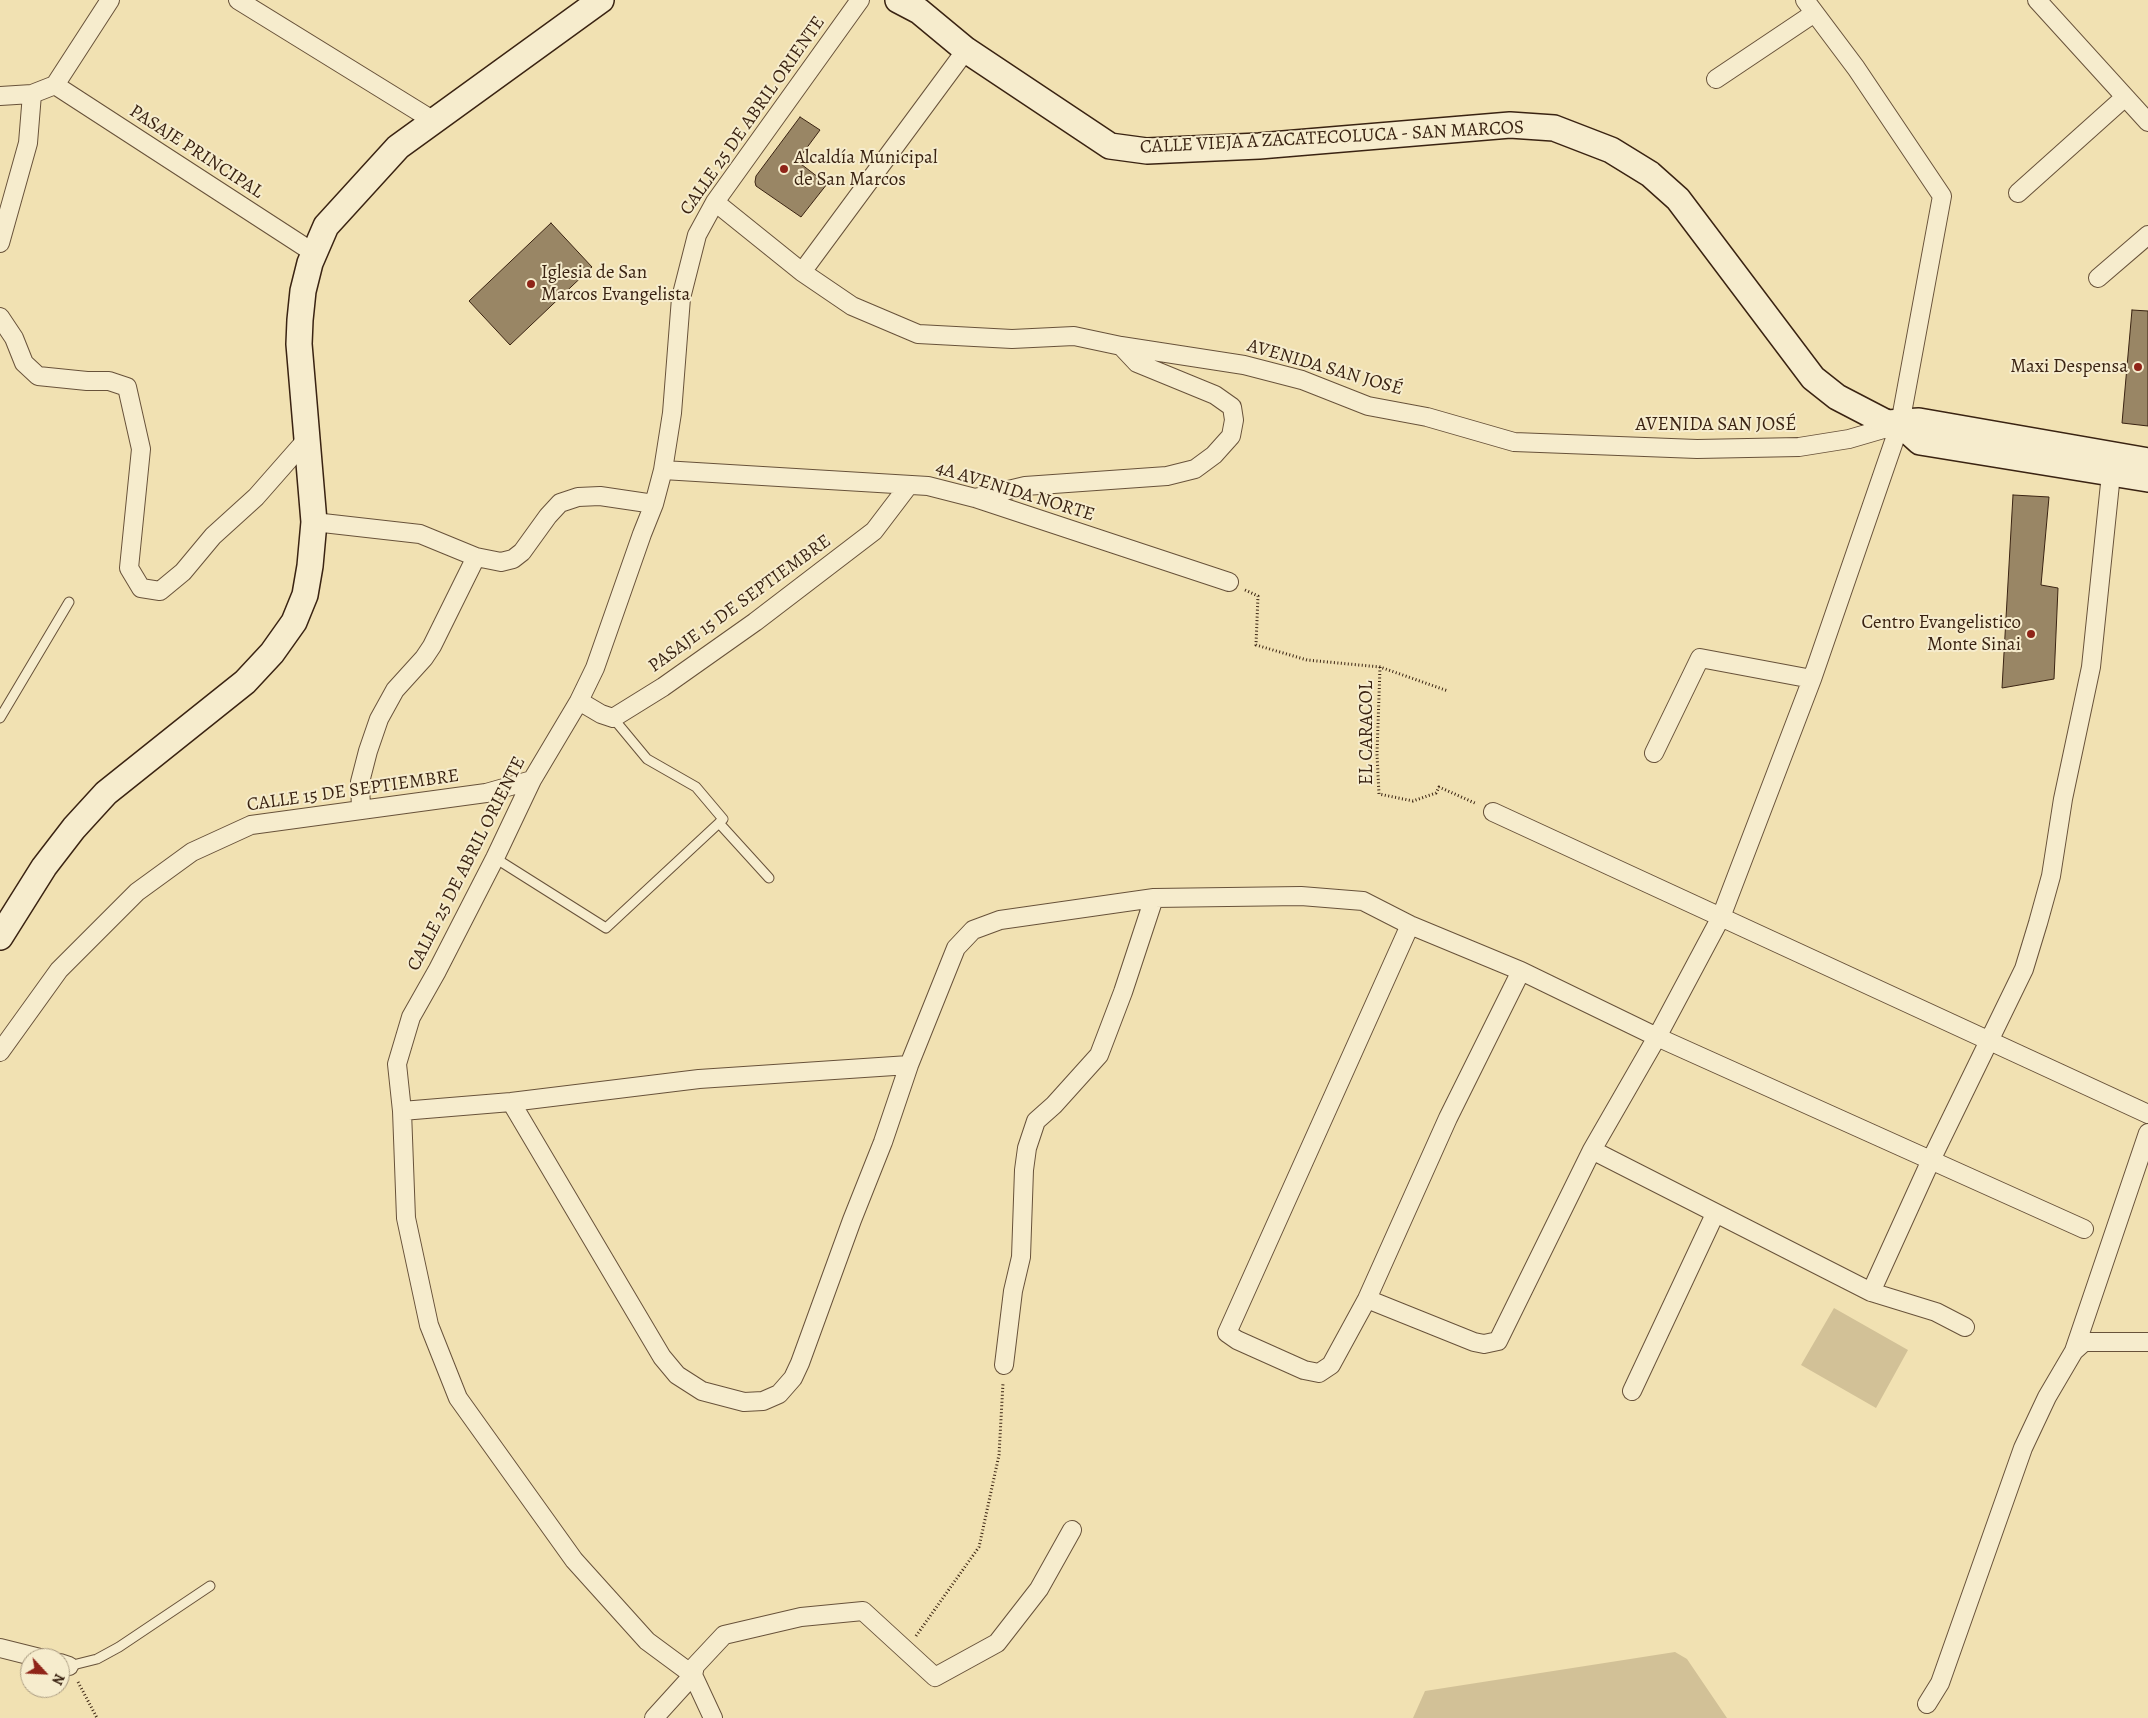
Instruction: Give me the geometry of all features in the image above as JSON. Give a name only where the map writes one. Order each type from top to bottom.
[{"type":"main road","points":[[0,937],[44,867],[74,828],[106,793],[245,682],[284,638],[294,622],[305,595],[314,522],[299,344],[300,320],[303,291],[314,253],[326,226],[398,147],[601,0]]},
{"type":"main road","name":"CALLE VIEJA A ZACATECOLUCA - SAN MARCOS","points":[[914,4],[966,50],[1110,146],[1147,151],[1258,146],[1510,125],[1554,128],[1612,150],[1650,174],[1678,199],[1813,378],[1837,397],[1865,413],[1887,424],[1919,422],[2148,461]]},
{"type":"main road","name":"CALLE VIEJA A ZACATECOLUCA - SAN MARCOS","points":[[1900,424],[1920,442],[2148,479]]},
{"type":"street","points":[[0,96],[32,94],[55,85],[110,0]]},
{"type":"street","points":[[238,0],[434,121]]},
{"type":"street","name":"CALLE 25 DE ABRIL ORIENTE","points":[[713,1718],[693,1675],[647,1641],[574,1560],[458,1398],[429,1325],[406,1218],[402,1111],[397,1064],[411,1017],[437,971],[495,858],[532,780],[579,701],[595,668],[654,504],[663,470],[672,413],[681,298],[697,235],[716,202],[860,0]]},
{"type":"street","points":[[2037,0],[2124,98],[2148,122]]},
{"type":"street","points":[[1368,1300],[1474,1342],[1484,1344],[1498,1341],[1592,1150],[1657,1037],[1721,917],[1812,679],[1900,424],[1942,196],[1856,68],[1809,7],[1716,79]]},
{"type":"street","points":[[802,272],[966,50]]},
{"type":"street","name":"PASAJE PRINCIPAL","points":[[55,85],[314,253]]},
{"type":"street","points":[[0,243],[28,143],[32,94]]},
{"type":"street","points":[[2018,193],[2124,98]]},
{"type":"street","name":"AVENIDA SAN JOSÉ","points":[[716,202],[802,272],[852,306],[918,334],[1012,339],[1074,336],[1122,346],[1244,365],[1302,380],[1368,406],[1427,417],[1514,442],[1697,449],[1799,447],[1849,439],[1900,424]]},
{"type":"street","points":[[2098,278],[2148,235]]},
{"type":"street","points":[[0,318],[14,338],[24,363],[38,376],[87,381],[109,381],[127,387],[141,449],[129,568],[141,588],[160,591],[183,572],[213,536],[256,497],[307,440]]},
{"type":"street","points":[[975,498],[1025,486],[1167,476],[1195,469],[1214,455],[1231,436],[1234,420],[1232,407],[1215,395],[1137,363],[1122,346]]},
{"type":"street","name":"4A AVENIDA NORTE","points":[[663,470],[928,486],[975,498],[1229,582]]},
{"type":"street","points":[[1871,1292],[1931,1160],[2024,969],[2051,876],[2063,799],[2091,667],[2111,474]]},
{"type":"street","name":"PASAJE 15 DE SEPTIEMBRE","points":[[613,718],[663,687],[839,560],[874,531],[909,484]]},
{"type":"street","points":[[314,522],[420,534],[476,557],[501,562],[513,559],[522,552],[548,516],[560,503],[578,497],[600,496],[654,504]]},
{"type":"street","points":[[361,810],[360,782],[379,719],[395,690],[424,658],[432,646],[476,557]]},
{"type":"street","points":[[1654,753],[1700,658],[1812,679]]},
{"type":"street","points":[[579,701],[601,714],[613,718]]},
{"type":"street","name":"CALLE 15 DE SEPTIEMBRE","points":[[0,1052],[59,970],[137,892],[192,852],[251,825],[486,793],[532,780]]},
{"type":"street","points":[[1493,812],[2148,1114]]},
{"type":"street","points":[[511,1102],[662,1357],[677,1375],[702,1391],[744,1402],[763,1400],[779,1394],[793,1378],[909,1066],[956,948],[973,930],[1000,920],[1154,898],[1301,896],[1362,901],[1410,925],[1521,971],[1657,1037],[2084,1229]]},
{"type":"street","points":[[1004,1365],[1013,1291],[1021,1257],[1024,1170],[1027,1148],[1036,1121],[1054,1105],[1099,1055],[1123,992],[1154,898]]},
{"type":"street","points":[[1410,925],[1227,1333],[1237,1340],[1304,1370],[1320,1374],[1331,1365],[1368,1300],[1448,1118],[1521,971]]},
{"type":"street","points":[[402,1111],[511,1102],[699,1079],[909,1066]]},
{"type":"street","points":[[1926,1704],[1940,1683],[2023,1448],[2047,1397],[2074,1350],[2148,1134]]},
{"type":"street","points":[[1592,1150],[1871,1292],[1936,1312],[1965,1327]]},
{"type":"street","points":[[1632,1391],[1715,1214]]},
{"type":"street","points":[[2074,1350],[2084,1342],[2148,1342]]},
{"type":"street","points":[[654,1718],[693,1675],[694,1666],[724,1635],[801,1617],[863,1611],[936,1677],[998,1643],[1039,1590],[1072,1530]]},
{"type":"street","points":[[0,1648],[20,1653]]},
{"type":"lane","points":[[0,718],[69,602]]},
{"type":"lane","points":[[495,858],[606,928],[723,819],[696,787],[646,759],[613,718]]},
{"type":"lane","points":[[719,823],[769,878]]},
{"type":"lane","points":[[70,1663],[97,1659],[119,1647],[210,1586]]},
{"type":"path","name":"EL CARACOL","points":[[1229,582],[1258,596],[1256,645],[1307,660],[1380,667],[1448,691]]},
{"type":"path","name":"EL CARACOL","points":[[1380,667],[1377,754],[1379,794],[1413,801],[1436,793],[1439,787],[1493,812]]},
{"type":"path","points":[[906,1650],[979,1547],[999,1455],[1004,1365]]},
{"type":"path","points":[[70,1672],[97,1718]]},
{"type":"shaded area","points":[[1834,1308],[1908,1350],[1876,1408],[1801,1365]]},
{"type":"shaded area","points":[[1675,1652],[1687,1659],[1727,1718],[1413,1718],[1425,1691]]},
{"type":"building","name":"Alcaldía Municipal de San Marcos","points":[[800,117],[820,130],[797,161],[827,184],[801,217],[756,186],[755,182],[756,176]]},
{"type":"building","name":"Iglesia de San Marcos Evangelista","points":[[551,223],[592,267],[510,345],[469,301]]},
{"type":"building","name":"Maxi Despensa","points":[[2132,310],[2148,311],[2148,426],[2122,423]]},
{"type":"building","name":"Centro Evangelistico Monte Sinai","points":[[2013,495],[2049,497],[2041,585],[2058,588],[2054,679],[2002,688]]},
{"type":"place","name":"Alcaldía Municipal de San Marcos","points":[[784,169]]},
{"type":"place","name":"Iglesia de San Marcos Evangelista","points":[[531,284]]},
{"type":"place","name":"Maxi Despensa","points":[[2138,367]]},
{"type":"place","name":"Centro Evangelistico Monte Sinai","points":[[2031,634]]}]
